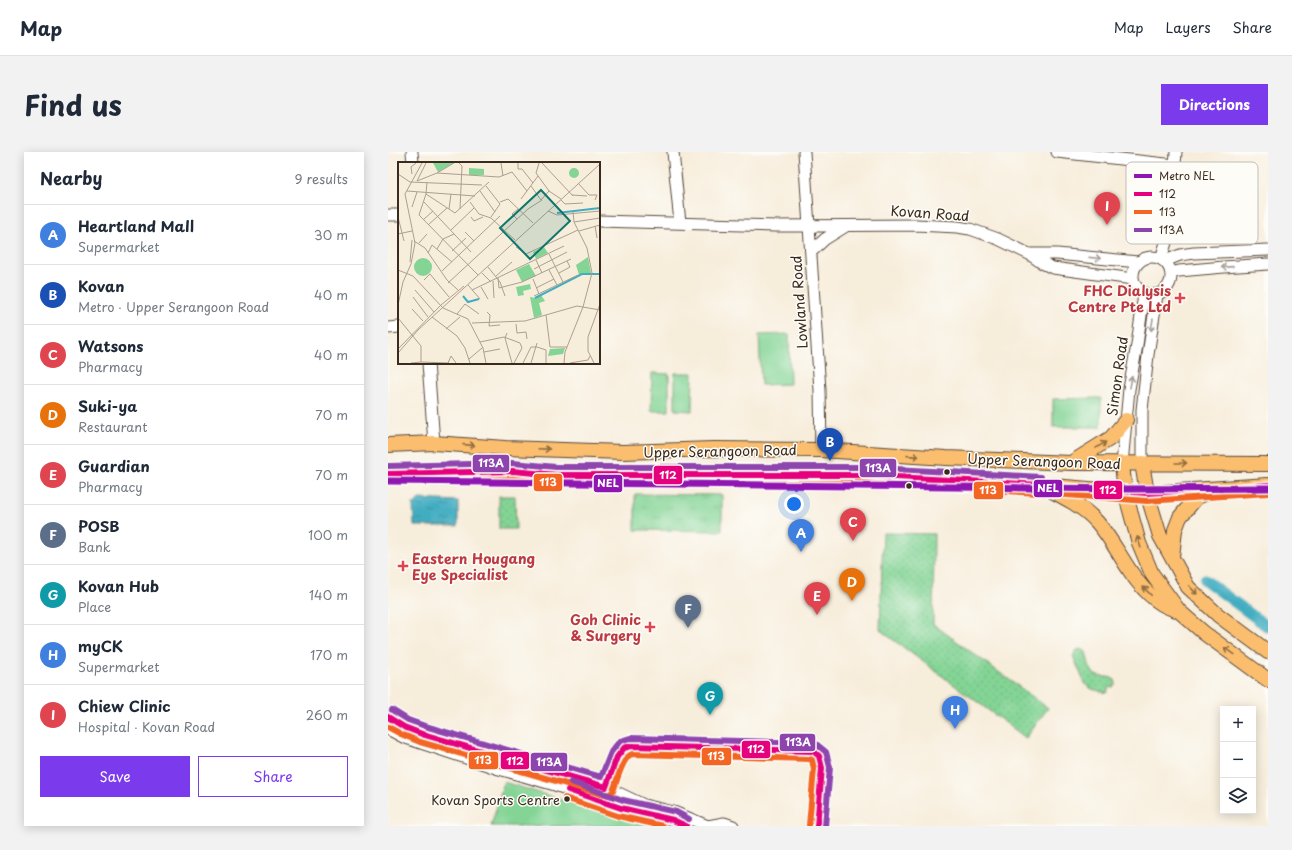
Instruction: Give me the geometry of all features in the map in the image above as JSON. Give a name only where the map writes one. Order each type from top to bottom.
[{"type":"main road","points":[[1071,463],[1111,438],[1126,420]]},
{"type":"main road","name":"Upper Serangoon Road","points":[[388,445],[434,443],[505,448],[623,452],[713,449],[821,450],[946,458],[1071,463],[1268,464]]},
{"type":"main road","points":[[1142,463],[1147,492],[1160,536],[1188,586],[1218,615],[1268,652]]},
{"type":"main road","points":[[1122,464],[1125,492],[1139,543],[1152,574],[1179,611],[1204,633],[1268,680]]},
{"type":"main road","name":"Upper Serangoon Road","points":[[388,474],[513,471],[564,475],[859,475],[1041,484],[1125,492],[1268,485]]},
{"type":"main road","points":[[1041,484],[1090,515],[1109,537],[1130,571],[1147,592],[1162,604],[1179,611]]},
{"type":"main road","points":[[1172,557],[1175,530],[1180,517],[1197,497],[1217,488]]},
{"type":"street","points":[[412,152],[413,162]]},
{"type":"street","points":[[673,152],[680,223]]},
{"type":"street","name":"Lowland Road","points":[[804,152],[820,390],[821,450]]},
{"type":"street","points":[[1057,152],[1148,162]]},
{"type":"street","points":[[1175,162],[1176,152]]},
{"type":"street","name":"Kovan Road","points":[[600,221],[808,226],[916,225],[957,227],[985,234],[1029,254],[1042,263],[1053,268],[1133,279]]},
{"type":"street","points":[[811,252],[825,239],[849,225]]},
{"type":"street","points":[[1163,260],[1166,244]]},
{"type":"street","points":[[1172,244],[1174,248],[1186,254]]},
{"type":"street","points":[[1163,260],[1186,254],[1268,250]]},
{"type":"street","name":"Kovan Road","points":[[1029,254],[1056,254],[1138,262]]},
{"type":"street","points":[[1152,256],[1163,260],[1168,265],[1171,273],[1170,282],[1167,288],[1157,295],[1144,294],[1136,288],[1133,279],[1133,272],[1134,267],[1138,262],[1146,257],[1152,256]]},
{"type":"street","points":[[1171,273],[1179,271],[1268,264]]},
{"type":"street","name":"Simon Road","points":[[1122,464],[1129,389],[1144,294]]},
{"type":"street","name":"Simon Road","points":[[1142,463],[1142,410],[1157,295]]},
{"type":"street","points":[[388,328],[398,327]]},
{"type":"street","points":[[428,364],[433,413],[434,443]]},
{"type":"street","points":[[388,717],[398,725],[415,732],[606,787],[644,805],[674,812],[708,826],[724,823],[732,826]]},
{"type":"street","points":[[388,729],[403,737],[499,769],[621,808],[673,820],[686,826]]},
{"type":"green space","points":[[789,334],[790,384],[761,385],[759,335]]},
{"type":"green space","points":[[652,373],[669,374],[669,411],[651,411]]},
{"type":"green space","points":[[675,373],[693,373],[692,411],[675,410]]},
{"type":"green space","points":[[1101,398],[1101,427],[1053,427],[1053,399]]},
{"type":"green space","points":[[635,494],[722,495],[722,531],[635,530]]},
{"type":"green space","points":[[499,496],[515,496],[516,529],[499,529]]},
{"type":"green space","points":[[883,533],[934,534],[933,624],[1048,708],[1026,738],[880,630]]},
{"type":"green space","points":[[1080,649],[1086,652],[1094,674],[1109,677],[1115,680],[1116,683],[1113,687],[1108,689],[1107,693],[1092,689],[1085,684],[1073,656],[1077,650]]},
{"type":"green space","points":[[504,782],[647,826],[491,826]]},
{"type":"water","points":[[419,499],[458,501],[458,526],[414,526],[413,505]]},
{"type":"waterway","points":[[1205,580],[1268,627]]},
{"type":"metro line","name":"NEL","points":[[388,481],[1129,489],[1268,488]]},
{"type":"transit line","name":"113A","points":[[388,466],[513,463],[556,467],[859,467],[1041,477]]},
{"type":"transit line","name":"112","points":[[388,474],[513,471],[556,475],[859,475],[1041,485],[1147,493],[1268,485]]},
{"type":"transit line","name":"113","points":[[388,482],[513,479],[556,483],[859,483],[1040,493],[1147,501],[1268,493]]},
{"type":"transit line","name":"113A","points":[[392,710],[408,720],[425,726],[601,777],[611,752],[620,741],[630,738],[815,743],[826,752],[830,767],[825,826]]},
{"type":"transit line","name":"112","points":[[388,717],[404,727],[422,734],[606,787],[617,757],[624,748],[631,746],[813,751],[819,756],[822,768],[817,826]]},
{"type":"transit line","name":"113","points":[[388,727],[420,742],[605,795],[610,794],[613,791],[625,760],[632,754],[810,759],[812,760],[814,769],[809,825]]},
{"type":"transit line","name":"113A","points":[[571,782],[623,800],[676,812],[689,819]]},
{"type":"transit line","name":"112","points":[[568,790],[621,808],[673,820],[686,826]]},
{"type":"transit line","name":"113","points":[[565,798],[618,816],[663,826]]},
{"type":"place","name":"Chiew Clinic","points":[[1107,225]]},
{"type":"place","name":"FHC Dialysis Centre Pte Ltd","points":[[1180,298]]},
{"type":"place","name":"Kovan","points":[[830,461]]},
{"type":"place","name":"Watsons","points":[[853,541]]},
{"type":"place","name":"Heartland Mall","points":[[801,552]]},
{"type":"place","name":"Eastern Hougang Eye Specialist","points":[[403,566]]},
{"type":"place","name":"Suki-ya","points":[[852,601]]},
{"type":"place","name":"Guardian","points":[[817,615]]},
{"type":"place","name":"Goh Clinic & Surgery","points":[[650,627]]},
{"type":"place","name":"POSB","points":[[688,628]]},
{"type":"place","name":"Kovan Hub","points":[[710,715]]},
{"type":"place","name":"myCK","points":[[955,729]]},
{"type":"place","name":"Kovan Sports Centre","points":[[567,799]]}]
